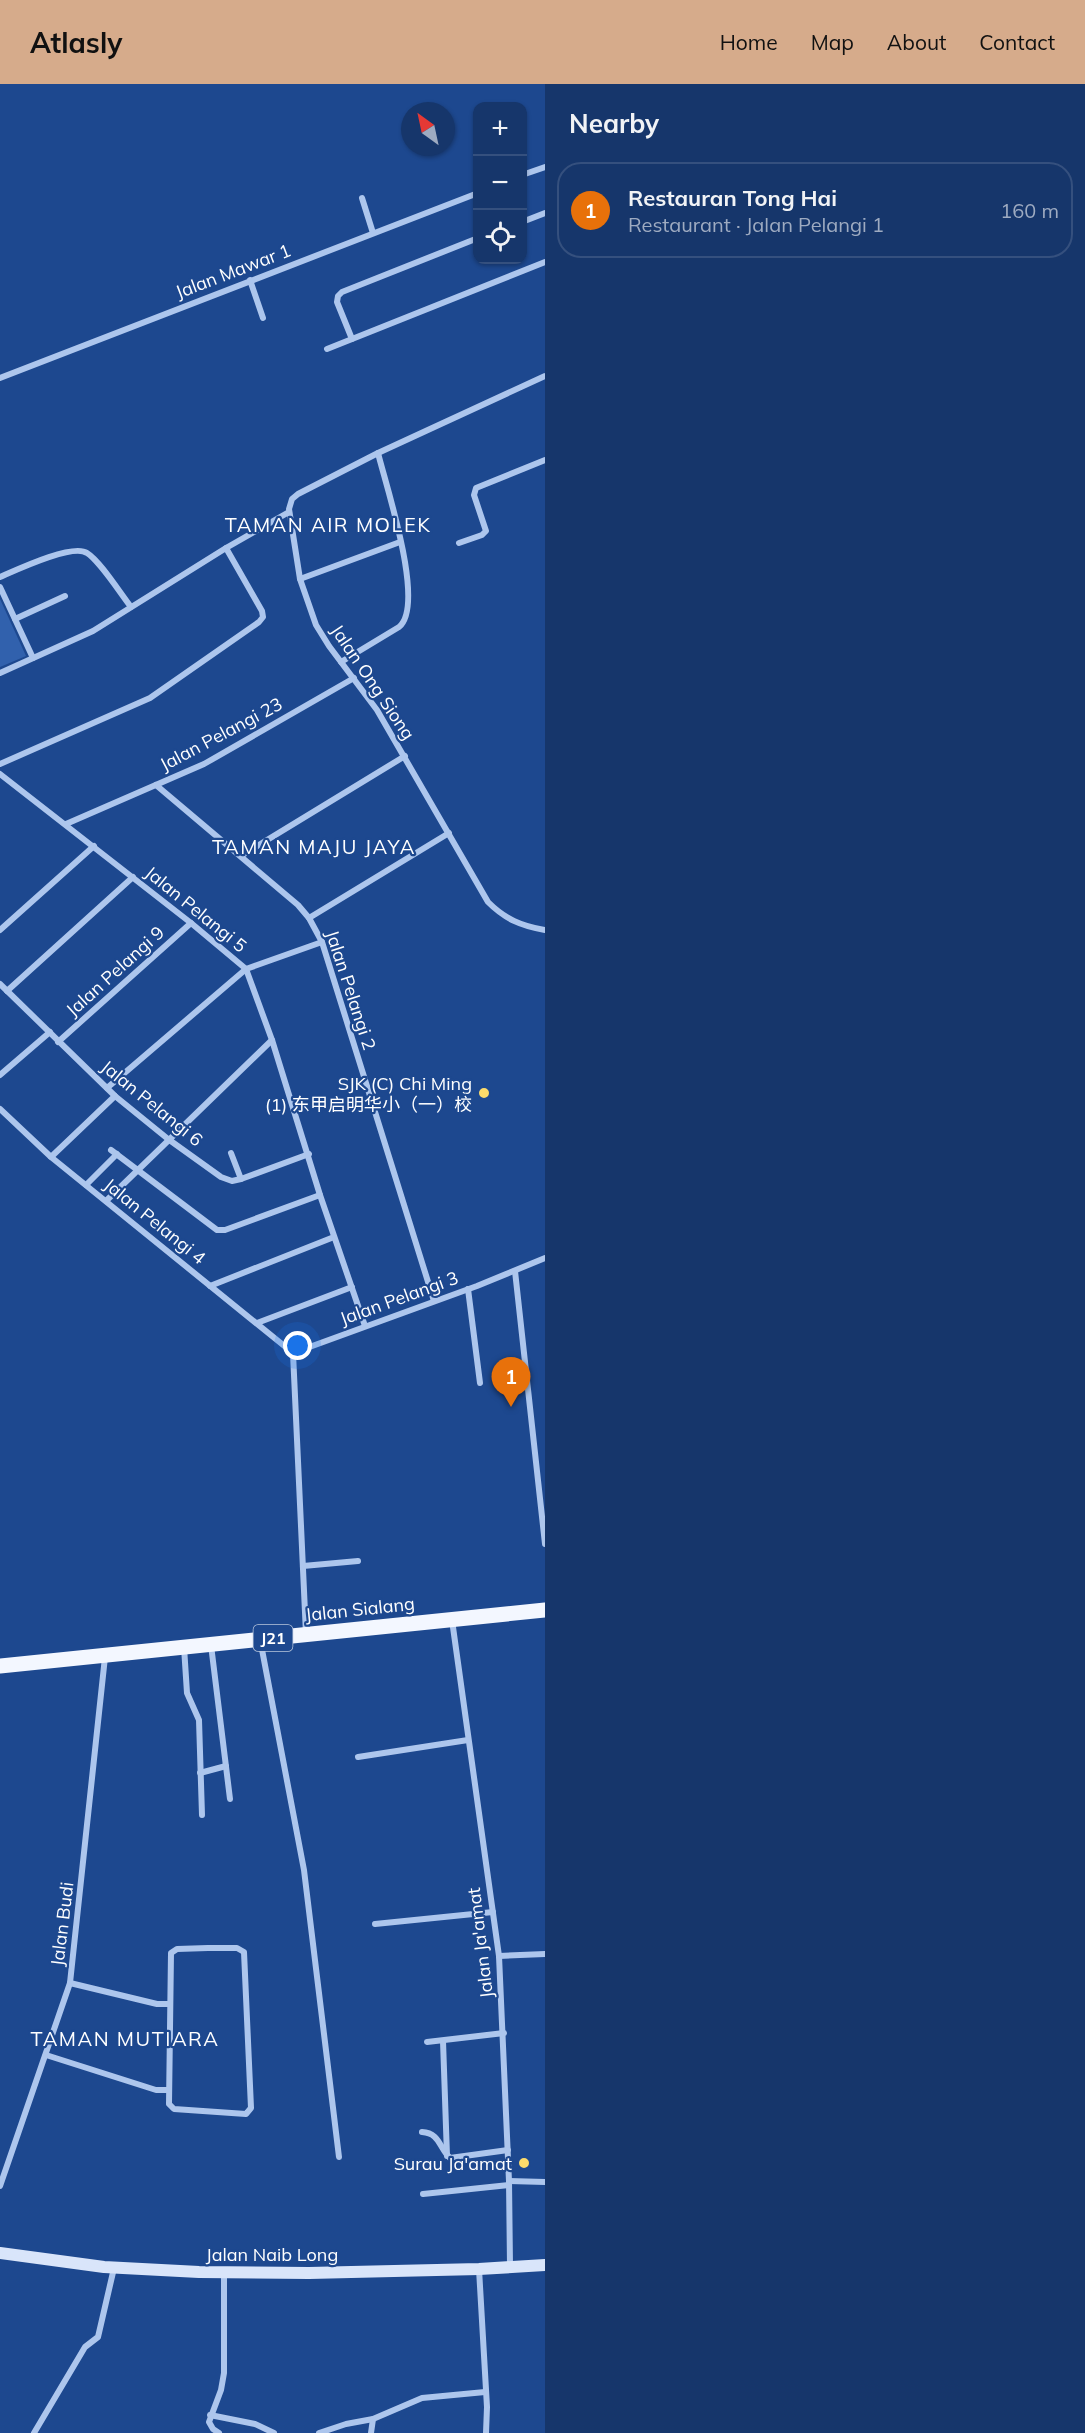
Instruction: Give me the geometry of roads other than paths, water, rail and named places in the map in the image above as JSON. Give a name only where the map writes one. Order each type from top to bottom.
[{"type":"main road","name":"Jalan Sialang","points":[[0,1666],[545,1610]]},
{"type":"main road","name":"Jalan Naib Long","points":[[0,2253],[114,2267],[224,2272],[479,2269],[545,2265]]},
{"type":"street","points":[[527,174],[545,167]]},
{"type":"street","name":"Jalan Mawar 1","points":[[1,377],[473,195]]},
{"type":"street","points":[[362,198],[373,233]]},
{"type":"street","points":[[527,220],[545,213]]},
{"type":"street","points":[[352,339],[337,302],[342,292],[473,240]]},
{"type":"street","points":[[327,349],[545,262]]},
{"type":"street","points":[[250,280],[263,318]]},
{"type":"street","points":[[0,368],[1,377]]},
{"type":"street","points":[[0,673],[93,631],[226,548],[289,512],[290,502],[295,496],[378,453],[545,376]]},
{"type":"street","points":[[341,662],[399,627],[406,620],[408,613],[408,576],[378,453]]},
{"type":"street","points":[[459,543],[482,535],[486,531],[474,495],[476,488],[545,460]]},
{"type":"street","name":"Jalan Ong Siong","points":[[289,512],[300,579],[316,625],[377,710],[488,902],[518,924],[545,930]]},
{"type":"street","points":[[300,579],[400,542]]},
{"type":"street","points":[[0,764],[150,698],[260,622],[263,617],[262,611],[226,548]]},
{"type":"street","points":[[0,578],[55,555],[78,550],[84,551],[93,558],[131,607]]},
{"type":"street","points":[[0,586],[33,658]]},
{"type":"street","points":[[15,619],[65,596]]},
{"type":"street","name":"Jalan Pelangi 23","points":[[66,824],[204,764],[354,678]]},
{"type":"street","points":[[241,856],[405,756]]},
{"type":"street","name":"Jalan Pelangi 5","points":[[0,774],[191,922],[246,969],[272,1040],[320,1195],[365,1326]]},
{"type":"street","name":"Jalan Pelangi 2","points":[[156,785],[298,905],[309,918],[321,942],[434,1300]]},
{"type":"street","points":[[309,918],[449,833]]},
{"type":"street","points":[[0,930],[94,846]]},
{"type":"street","points":[[7,991],[133,877]]},
{"type":"street","name":"Jalan Pelangi 9","points":[[58,1042],[191,922]]},
{"type":"street","points":[[106,1088],[246,969],[321,942]]},
{"type":"street","name":"Jalan Pelangi 6","points":[[0,984],[106,1088],[168,1139],[220,1177],[232,1181],[241,1179]]},
{"type":"street","points":[[0,1075],[50,1032]]},
{"type":"street","points":[[105,1201],[272,1040]]},
{"type":"street","points":[[51,1157],[115,1096]]},
{"type":"street","name":"Jalan Pelangi 4","points":[[0,1109],[51,1157],[293,1353]]},
{"type":"street","points":[[87,1185],[114,1152],[217,1230],[225,1230],[320,1195]]},
{"type":"street","points":[[231,1154],[241,1179],[309,1154]]},
{"type":"street","points":[[210,1286],[334,1237]]},
{"type":"street","name":"Jalan Pelangi 3","points":[[293,1353],[468,1289],[545,1258]]},
{"type":"street","points":[[515,1271],[545,1544]]},
{"type":"street","points":[[257,1323],[352,1287]]},
{"type":"street","points":[[468,1289],[480,1383]]},
{"type":"street","points":[[293,1353],[306,1634]]},
{"type":"street","points":[[303,1566],[358,1561]]},
{"type":"street","name":"Jalan Ja'amat","points":[[452,1619],[500,1956],[510,2266]]},
{"type":"street","points":[[260,1639],[304,1870],[339,2157]]},
{"type":"street","points":[[210,1644],[230,1799]]},
{"type":"street","points":[[184,1647],[187,1693],[199,1720],[202,1815]]},
{"type":"street","name":"Jalan Budi","points":[[0,2186],[70,1983],[105,1655]]},
{"type":"street","points":[[358,1757],[468,1740]]},
{"type":"street","points":[[200,1773],[226,1766]]},
{"type":"street","points":[[375,1924],[493,1912]]},
{"type":"street","points":[[237,1948],[244,1952],[250,2108],[246,2114],[172,2108],[169,2104],[170,2004],[170,1956],[172,1951],[237,1948]]},
{"type":"street","points":[[500,1956],[545,1954]]},
{"type":"street","points":[[70,1983],[157,2004],[170,2004]]},
{"type":"street","points":[[427,2042],[504,2033]]},
{"type":"street","points":[[443,2041],[447,2156]]},
{"type":"street","points":[[46,2055],[156,2090],[170,2090]]},
{"type":"street","points":[[422,2132],[432,2133],[450,2158],[508,2150]]},
{"type":"street","points":[[423,2194],[509,2183],[545,2182]]},
{"type":"street","points":[[34,2433],[85,2347],[98,2337],[114,2267]]},
{"type":"street","points":[[479,2269],[486,2433]]},
{"type":"street","points":[[219,2433],[210,2426],[210,2415],[221,2390],[224,2373],[224,2272]]},
{"type":"street","points":[[319,2433],[346,2424],[373,2419],[422,2398],[485,2392]]},
{"type":"street","points":[[210,2415],[255,2424],[274,2433]]},
{"type":"street","points":[[371,2433],[373,2419]]},
{"type":"place","name":"SJK (C) Chi Ming (1) 东甲启明华小（一）校","points":[[484,1093]]},
{"type":"place","name":"Restauran Tong Hai","points":[[511,1407]]},
{"type":"place","name":"Surau Ja'amat","points":[[524,2163]]},
{"type":"district","name":"TAMAN AIR MOLEK","points":[[328,524]]},
{"type":"district","name":"TAMAN MAJU JAYA","points":[[314,846]]},
{"type":"district","name":"TAMAN MUTIARA","points":[[125,2038]]}]
